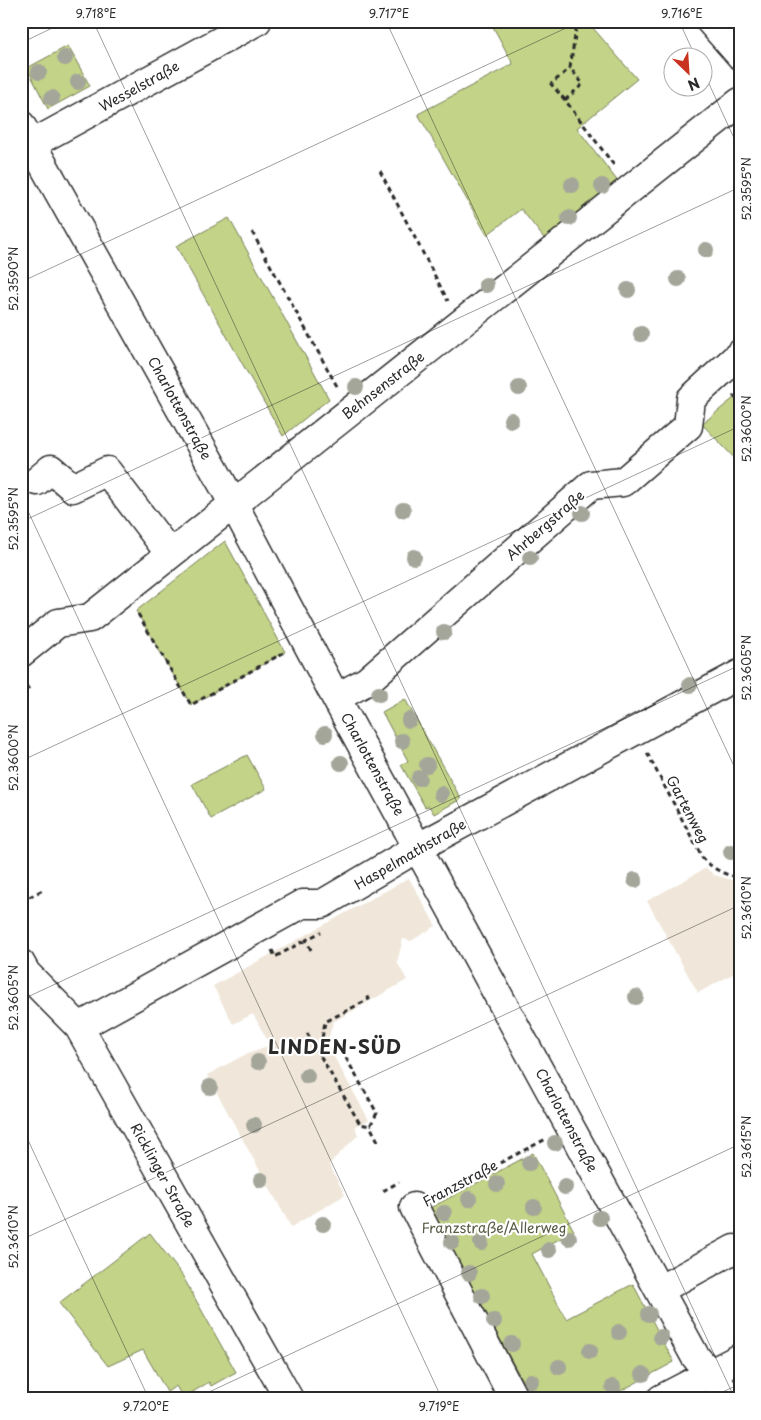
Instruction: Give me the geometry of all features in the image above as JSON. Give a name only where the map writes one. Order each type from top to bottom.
[{"type":"street","name":"Wesselstraße","points":[[25,140],[257,21]]},
{"type":"street","points":[[710,21],[740,55]]},
{"type":"street","name":"Behnsenstraße","points":[[21,653],[58,623],[90,618],[740,102]]},
{"type":"street","name":"Charlottenstraße","points":[[25,140],[233,503],[336,698],[419,847],[694,1356],[731,1399]]},
{"type":"street","name":"Ahrbergstraße","points":[[336,698],[367,681],[591,485],[623,482],[688,426],[691,399],[740,354]]},
{"type":"street","points":[[37,481],[51,469],[73,488],[107,471],[170,554]]},
{"type":"street","name":"Haspelmathstraße","points":[[79,1027],[302,904],[322,904],[419,847],[740,674]]},
{"type":"street","name":"Ricklinger Straße","points":[[23,972],[79,1027],[289,1399]]},
{"type":"street","name":"Franzstraße","points":[[414,1207],[514,1399]]},
{"type":"street","points":[[658,1290],[734,1250]]},
{"type":"street","points":[[661,1399],[740,1358]]},
{"type":"path","points":[[569,21],[576,29],[570,68],[551,84],[632,188]]},
{"type":"path","points":[[565,100],[583,84],[570,68]]},
{"type":"path","points":[[380,171],[460,324]]},
{"type":"path","points":[[252,232],[350,411]]},
{"type":"path","points":[[125,591],[191,705],[306,640]]},
{"type":"path","points":[[21,678],[29,690]]},
{"type":"path","name":"Gartenweg","points":[[636,731],[664,788],[703,859],[730,877],[740,877]]},
{"type":"path","points":[[21,902],[43,890]]},
{"type":"path","points":[[275,957],[316,934]]},
{"type":"path","points":[[306,940],[311,950]]},
{"type":"path","points":[[319,1056],[325,1022],[369,999],[366,993]]},
{"type":"path","points":[[307,1033],[360,1124],[370,1126]]},
{"type":"path","points":[[346,1058],[377,1113],[370,1126]]},
{"type":"path","points":[[370,1126],[379,1143]]},
{"type":"path","name":"Franzstraße","points":[[414,1207],[570,1126]]},
{"type":"path","points":[[383,1191],[400,1182]]},
{"type":"shaded area","points":[[706,868],[714,875],[740,882],[740,970],[698,993],[647,901]]},
{"type":"shaded area","points":[[409,878],[436,926],[411,941],[403,939],[397,962],[407,980],[333,1022],[327,1044],[369,1120],[355,1126],[358,1135],[329,1164],[345,1195],[291,1227],[207,1075],[248,1053],[270,1045],[253,1014],[233,1024],[213,986]]},
{"type":"green space","points":[[490,21],[587,21],[637,79],[577,128],[619,183],[547,242],[521,209],[487,235],[418,114],[513,64]]},
{"type":"green space","points":[[68,46],[90,86],[48,109],[27,68]]},
{"type":"green space","points":[[229,218],[329,399],[283,436],[176,246]]},
{"type":"green space","points":[[740,393],[740,464],[702,424]]},
{"type":"green space","points":[[225,541],[285,652],[191,705],[136,611]]},
{"type":"green space","points":[[405,699],[461,799],[434,814],[429,806],[425,807],[401,765],[408,761],[382,712]]},
{"type":"green space","points":[[247,755],[266,789],[211,819],[192,784]]},
{"type":"green space","name":"Franzstraße/Allerweg","points":[[533,1153],[574,1231],[532,1254],[566,1319],[633,1284],[674,1362],[606,1399],[532,1399],[430,1208]]},
{"type":"green space","points":[[150,1233],[182,1275],[236,1372],[211,1386],[209,1382],[183,1398],[176,1386],[167,1392],[143,1350],[108,1366],[59,1303]]},
{"type":"district","name":"LINDEN-SÜD","points":[[335,1046]]}]
